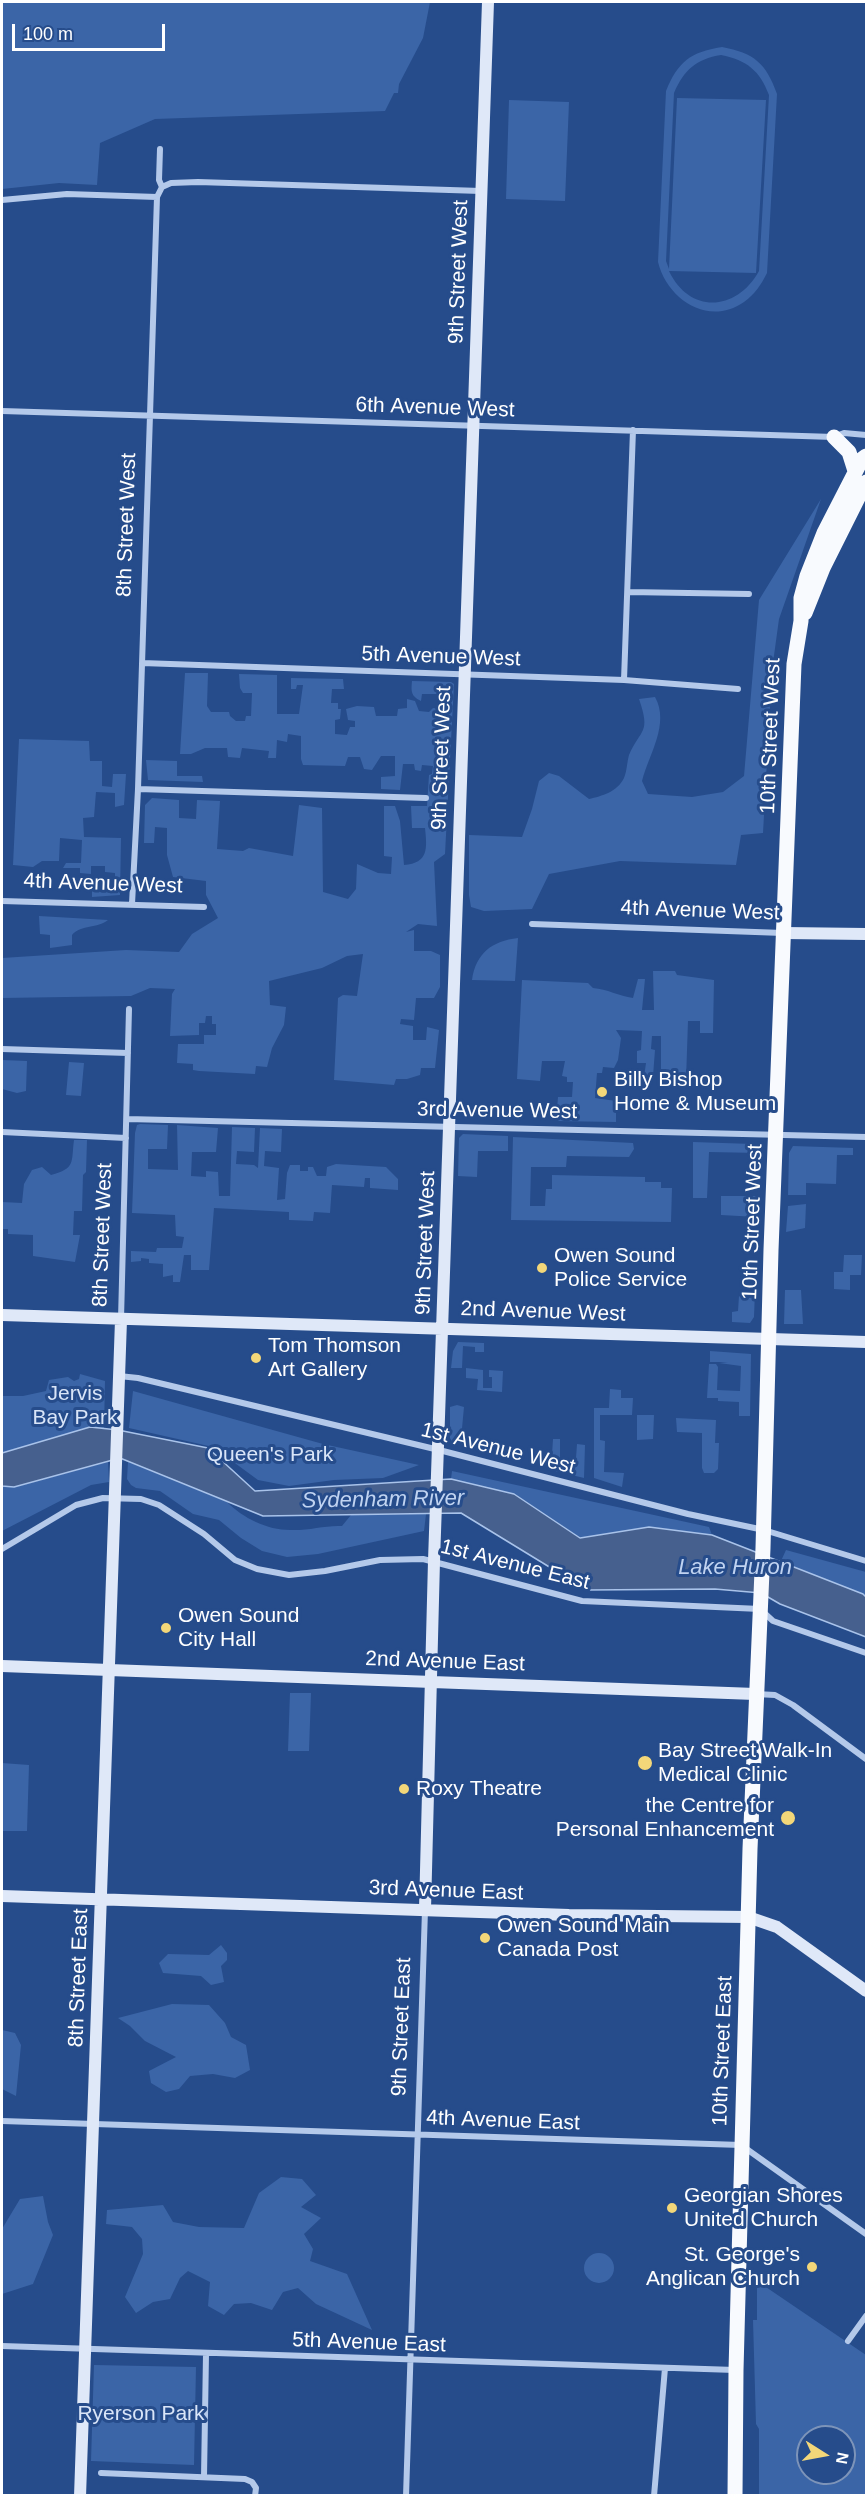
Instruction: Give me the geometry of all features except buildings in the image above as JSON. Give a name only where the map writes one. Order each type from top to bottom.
[{"type":"main road","points":[[834,437],[849,452],[855,471]]},
{"type":"main road","name":"10th Street West","points":[[761,1601],[794,664],[801,621],[801,598],[815,554],[855,471],[862,459],[867,456]]},
{"type":"main road","name":"10th Street West","points":[[801,621],[827,561],[867,482]]},
{"type":"main road","name":"10th Street East","points":[[735,2496],[741,2145],[761,1601]]},
{"type":"street","name":"9th Street West","points":[[434,1561],[488,2]]},
{"type":"street","points":[[160,149],[159,180],[162,187],[171,183],[198,182],[482,191]]},
{"type":"street","name":"8th Street West","points":[[132,904],[138,789],[157,197],[162,187]]},
{"type":"street","points":[[2,200],[67,194],[157,197]]},
{"type":"street","name":"6th Avenue West","points":[[2,411],[834,437],[844,434],[867,435]]},
{"type":"street","points":[[624,681],[633,430]]},
{"type":"street","points":[[628,592],[748,594]]},
{"type":"street","name":"5th Avenue West","points":[[142,663],[464,674],[738,689]]},
{"type":"street","points":[[138,789],[426,798]]},
{"type":"street","name":"4th Avenue West","points":[[2,901],[204,907]]},
{"type":"street","name":"4th Avenue West","points":[[532,924],[867,934]]},
{"type":"street","name":"8th Street West","points":[[116,1462],[129,1009]]},
{"type":"street","points":[[2,1049],[128,1053]]},
{"type":"street","name":"3rd Avenue West","points":[[127,1119],[867,1137]]},
{"type":"street","points":[[2,1132],[126,1138]]},
{"type":"street","name":"2nd Avenue West","points":[[2,1315],[867,1342]]},
{"type":"street","name":"1st Avenue West","points":[[119,1376],[138,1378],[439,1450],[688,1514],[764,1530],[867,1561]]},
{"type":"street","name":"8th Street East","points":[[80,2496],[116,1462]]},
{"type":"street","name":"1st Avenue East","points":[[2,1549],[76,1505],[91,1499],[114,1497],[141,1499],[159,1504],[204,1534],[235,1560],[257,1569],[289,1575],[326,1571],[380,1560],[434,1561],[582,1601],[761,1601]]},
{"type":"street","name":"9th Street East","points":[[406,2496],[434,1561]]},
{"type":"street","points":[[761,1601],[773,1621],[867,1653]]},
{"type":"street","name":"2nd Avenue East","points":[[2,1666],[432,1680],[775,1695],[793,1705],[867,1759]]},
{"type":"street","name":"3rd Avenue East","points":[[2,1896],[616,1916],[748,1917],[777,1927],[867,1991]]},
{"type":"street","name":"4th Avenue East","points":[[2,2121],[741,2145]]},
{"type":"street","points":[[741,2145],[867,2234]]},
{"type":"street","points":[[848,2341],[867,2316]]},
{"type":"street","name":"5th Avenue East","points":[[2,2346],[736,2370]]},
{"type":"street","points":[[204,2477],[206,2354]]},
{"type":"street","points":[[654,2496],[665,2368]]},
{"type":"street","points":[[101,2473],[245,2479],[252,2482],[256,2488],[255,2496]]},
{"type":"green space","points":[[2,2],[430,2],[423,38],[399,84],[398,93],[394,93],[385,111],[155,119],[100,143],[97,185],[59,183],[2,189]]},
{"type":"green space","points":[[722,47],[751,56],[768,74],[777,94],[767,273],[757,289],[744,302],[717,312],[703,310],[680,298],[670,287],[658,262],[666,91],[675,73],[686,60],[711,49]],"holes":[[[721,55],[730,57],[757,73],[769,95],[759,271],[739,294],[726,300],[701,301],[689,295],[678,285],[669,271],[756,273],[766,100],[677,98],[669,269],[666,261],[674,93],[682,78],[698,63]]]},
{"type":"green space","points":[[509,100],[569,102],[565,201],[506,199]]},
{"type":"green space","points":[[821,499],[779,619],[772,670],[763,833],[741,835],[736,865],[620,861],[549,874],[532,909],[484,911],[471,907],[469,835],[522,837],[539,781],[549,773],[559,776],[589,799],[604,795],[617,787],[624,778],[629,755],[643,730],[643,710],[639,699],[655,697],[659,707],[657,739],[642,781],[648,794],[692,797],[723,792],[744,776],[759,600]]},
{"type":"green space","points":[[185,673],[208,673],[207,706],[211,712],[229,712],[236,721],[245,721],[246,716],[251,716],[252,693],[243,693],[240,688],[239,674],[277,675],[277,714],[299,714],[303,685],[297,685],[296,689],[291,689],[291,678],[343,679],[344,689],[332,689],[331,703],[338,703],[338,709],[341,709],[340,719],[335,720],[335,734],[347,735],[350,727],[355,727],[355,721],[348,720],[346,709],[357,706],[374,707],[376,716],[397,716],[398,709],[407,708],[407,699],[415,701],[419,711],[429,712],[433,708],[441,709],[442,694],[422,694],[421,701],[412,693],[412,681],[454,684],[445,854],[434,862],[437,926],[418,924],[406,932],[414,930],[414,951],[431,951],[440,955],[440,987],[434,998],[416,998],[414,1020],[401,1019],[400,1024],[413,1026],[413,1040],[426,1040],[427,1027],[439,1030],[435,1068],[421,1068],[420,1075],[407,1079],[396,1079],[394,1085],[334,1080],[338,998],[343,995],[357,996],[363,954],[347,956],[322,968],[269,981],[270,1005],[286,1007],[284,1025],[272,1048],[267,1067],[256,1066],[255,1074],[199,1071],[193,1070],[193,1064],[177,1063],[178,1044],[204,1044],[204,1035],[216,1035],[216,1024],[212,1024],[212,1016],[206,1016],[205,1023],[199,1023],[199,1035],[170,1036],[172,994],[175,989],[150,988],[131,996],[2,998],[2,958],[126,950],[179,952],[192,934],[218,918],[206,895],[206,881],[173,877],[167,855],[167,828],[155,827],[154,843],[144,843],[145,805],[152,798],[179,800],[179,818],[196,819],[197,800],[220,801],[217,849],[243,851],[249,848],[293,856],[299,805],[322,808],[323,892],[348,899],[356,889],[357,864],[378,873],[391,874],[392,857],[384,856],[384,806],[395,806],[400,821],[404,865],[418,861],[425,853],[425,828],[412,828],[411,806],[427,806],[429,775],[432,774],[433,766],[422,765],[421,771],[415,770],[414,764],[403,764],[400,790],[381,789],[381,777],[395,776],[395,756],[381,756],[372,770],[364,769],[360,757],[348,757],[345,766],[303,765],[301,736],[288,734],[287,742],[277,740],[276,758],[268,758],[269,751],[242,748],[240,758],[228,757],[227,748],[205,748],[191,754],[180,754]]},
{"type":"green space","points":[[19,739],[89,741],[90,761],[102,761],[102,786],[112,787],[113,774],[126,774],[124,805],[115,807],[115,793],[96,792],[94,817],[83,818],[84,837],[121,838],[120,895],[92,897],[92,887],[115,890],[115,873],[105,872],[105,866],[91,866],[91,874],[80,873],[80,868],[63,868],[66,863],[81,863],[82,840],[60,838],[59,861],[42,861],[33,867],[13,865]]},
{"type":"green space","points":[[146,760],[177,761],[177,776],[202,776],[203,782],[148,780]]},
{"type":"green space","points":[[39,916],[108,920],[76,932],[72,935],[72,945],[50,948],[50,935],[40,934]]},
{"type":"green space","points":[[518,938],[515,981],[472,980],[477,962],[487,950],[500,942]]},
{"type":"green space","points":[[653,971],[675,971],[677,975],[714,980],[713,1033],[700,1033],[700,1021],[688,1021],[686,1080],[680,1085],[661,1083],[661,1036],[652,1036],[651,1049],[655,1050],[653,1076],[644,1077],[646,1063],[637,1063],[637,1051],[641,1050],[642,1031],[616,1030],[621,1038],[618,1060],[614,1068],[603,1067],[602,1073],[597,1073],[595,1098],[616,1101],[616,1122],[556,1121],[558,1097],[572,1097],[573,1082],[567,1082],[567,1077],[562,1076],[565,1061],[542,1061],[540,1081],[517,1079],[522,980],[588,983],[593,988],[633,998],[638,979],[645,979],[642,1010],[654,1010]]},
{"type":"green space","points":[[2,1060],[27,1061],[26,1091],[17,1093],[2,1089]]},
{"type":"green space","points":[[69,1062],[84,1063],[81,1096],[66,1095]]},
{"type":"green space","points":[[137,1125],[168,1125],[167,1149],[148,1149],[148,1169],[178,1170],[177,1125],[218,1128],[216,1152],[192,1152],[191,1176],[206,1177],[206,1171],[218,1172],[219,1196],[230,1196],[232,1127],[255,1128],[254,1152],[237,1151],[236,1164],[254,1165],[258,1168],[260,1128],[282,1129],[281,1152],[265,1151],[264,1166],[279,1168],[277,1200],[285,1199],[287,1173],[290,1165],[300,1165],[300,1171],[308,1171],[308,1167],[313,1167],[317,1176],[326,1176],[327,1167],[336,1164],[386,1167],[398,1179],[398,1190],[370,1188],[370,1178],[365,1178],[364,1187],[332,1185],[330,1213],[314,1212],[313,1221],[289,1220],[289,1212],[214,1208],[209,1270],[191,1270],[191,1255],[184,1255],[180,1282],[173,1282],[173,1275],[163,1277],[163,1264],[149,1263],[149,1259],[141,1258],[141,1261],[131,1262],[131,1251],[156,1252],[157,1248],[182,1248],[184,1237],[176,1236],[175,1215],[132,1213],[135,1133]]},
{"type":"green space","points":[[463,1134],[508,1136],[508,1151],[478,1151],[477,1177],[458,1176],[459,1138]]},
{"type":"green space","points":[[513,1137],[633,1143],[634,1149],[629,1157],[567,1156],[566,1167],[531,1167],[530,1206],[545,1206],[546,1189],[552,1189],[552,1175],[645,1177],[645,1182],[661,1182],[661,1188],[672,1188],[671,1222],[511,1220]]},
{"type":"green space","points":[[74,1140],[87,1140],[82,1211],[74,1211],[73,1235],[80,1235],[75,1262],[33,1256],[33,1235],[8,1234],[8,1229],[2,1229],[2,1202],[22,1203],[24,1184],[32,1170],[42,1167],[51,1175],[65,1170],[71,1164]]},
{"type":"green space","points":[[693,1142],[753,1144],[757,1145],[759,1153],[709,1152],[707,1198],[693,1198]]},
{"type":"green space","points":[[793,1146],[853,1148],[853,1155],[837,1155],[836,1184],[806,1183],[806,1195],[788,1195],[789,1153]]},
{"type":"green space","points":[[721,1196],[758,1196],[757,1217],[721,1215]]},
{"type":"green space","points":[[806,1204],[805,1228],[786,1232],[788,1206]]},
{"type":"green space","points":[[844,1255],[862,1255],[861,1275],[850,1275],[850,1290],[834,1289],[834,1272],[843,1272]]},
{"type":"green space","points":[[785,1290],[801,1290],[803,1324],[784,1324]]},
{"type":"green space","points":[[741,1291],[755,1291],[754,1317],[750,1323],[732,1322],[732,1312],[738,1311]]},
{"type":"green space","points":[[458,1342],[484,1343],[484,1352],[475,1352],[475,1347],[463,1346],[462,1368],[451,1368],[453,1351]]},
{"type":"green space","points":[[710,1351],[751,1354],[750,1416],[739,1416],[739,1402],[707,1398],[709,1364],[716,1364],[718,1367],[717,1390],[740,1391],[741,1366],[719,1363],[728,1362],[710,1362]]},
{"type":"green space","points":[[466,1368],[483,1370],[483,1388],[492,1388],[492,1377],[489,1377],[489,1370],[503,1371],[502,1392],[477,1390],[478,1379],[466,1378]]},
{"type":"green space","name":"Jervis Bay Park","points":[[80,1374],[105,1381],[104,1429],[90,1427],[2,1453],[2,1396],[23,1396],[46,1391],[49,1380],[68,1377],[74,1381],[79,1379]]},
{"type":"green space","points":[[610,1389],[621,1390],[621,1398],[633,1398],[632,1415],[600,1415],[600,1440],[605,1441],[604,1472],[624,1473],[622,1487],[594,1478],[594,1408],[609,1408]]},
{"type":"green space","name":"Queen's Park","points":[[133,1391],[323,1444],[419,1465],[383,1478],[334,1480],[289,1486],[258,1480],[213,1447],[129,1428]]},
{"type":"green space","points":[[457,1405],[464,1407],[461,1439],[490,1443],[489,1451],[452,1442],[450,1407]]},
{"type":"green space","points":[[637,1415],[654,1415],[653,1439],[637,1440]]},
{"type":"green space","points":[[676,1418],[716,1420],[715,1443],[719,1443],[718,1469],[714,1473],[704,1473],[702,1468],[702,1433],[677,1432]]},
{"type":"green space","points":[[553,1439],[560,1439],[560,1461],[576,1458],[577,1444],[585,1445],[584,1478],[551,1470]]},
{"type":"green space","points":[[108,1462],[109,1482],[91,1485],[2,1531],[2,1486],[15,1487]]},
{"type":"green space","points":[[128,1462],[227,1502],[248,1518],[273,1528],[297,1530],[342,1526],[351,1515],[426,1514],[424,1531],[318,1554],[287,1557],[262,1551],[219,1520],[193,1514],[160,1491],[136,1488],[127,1479]]},
{"type":"green space","points":[[452,1471],[709,1527],[712,1535],[649,1527],[580,1538],[514,1494],[451,1479]]},
{"type":"green space","points":[[786,1550],[866,1572],[866,1597],[781,1561]]},
{"type":"green space","points":[[290,1693],[311,1693],[309,1751],[288,1751]]},
{"type":"green space","points":[[2,1763],[29,1765],[27,1831],[2,1831]]},
{"type":"green space","points":[[221,1945],[227,1953],[227,1960],[221,1966],[224,1982],[211,1985],[201,1976],[163,1973],[159,1963],[168,1954],[209,1955]]},
{"type":"green space","points":[[172,2004],[209,2005],[225,2023],[231,2037],[246,2045],[250,2070],[235,2078],[213,2074],[190,2076],[179,2089],[166,2092],[151,2083],[149,2071],[176,2057],[145,2041],[118,2018]]},
{"type":"green space","points":[[2,2030],[15,2033],[21,2045],[16,2096],[2,2089]]},
{"type":"green space","points":[[281,2177],[302,2179],[316,2195],[301,2207],[321,2218],[304,2234],[313,2249],[310,2261],[347,2274],[372,2330],[316,2304],[298,2288],[283,2292],[272,2310],[251,2303],[234,2304],[224,2315],[208,2306],[210,2282],[188,2271],[180,2278],[170,2299],[153,2302],[136,2313],[125,2297],[143,2254],[142,2239],[132,2227],[106,2224],[107,2210],[163,2205],[173,2222],[199,2227],[244,2228],[259,2193]]},
{"type":"green space","points":[[43,2196],[53,2235],[33,2284],[2,2294],[2,2229],[20,2199]]},
{"type":"green space","points":[[599,2253],[610,2257],[614,2268],[610,2279],[599,2283],[588,2279],[584,2268],[588,2257]]},
{"type":"green space","points":[[757,2281],[866,2355],[866,2495],[759,2495],[759,2429],[756,2424],[753,2320],[757,2320]]},
{"type":"green space","name":"Ryerson Park","points":[[94,2365],[196,2367],[194,2465],[91,2461]]},
{"type":"water","points":[[90,1427],[118,1430],[208,1448],[255,1491],[451,1479],[514,1494],[580,1538],[649,1527],[712,1535],[863,1594],[866,1597],[866,1637],[780,1604],[761,1593],[715,1589],[587,1590],[461,1513],[263,1516],[120,1458],[14,1487],[2,1486],[2,1453]]},
{"type":"place","name":"Billy Bishop Home & Museum","points":[[602,1092]]},
{"type":"place","name":"Owen Sound Police Service","points":[[542,1268]]},
{"type":"place","name":"Tom Thomson Art Gallery","points":[[256,1358]]},
{"type":"place","name":"Owen Sound City Hall","points":[[166,1628]]},
{"type":"place","name":"Bay Street Walk-In Medical Clinic","points":[[645,1763]]},
{"type":"place","name":"Roxy Theatre","points":[[404,1789]]},
{"type":"place","name":"the Centre for Personal Enhancement","points":[[788,1818]]},
{"type":"place","name":"Owen Sound Main Canada Post","points":[[485,1938]]},
{"type":"place","name":"Georgian Shores United Church","points":[[672,2208]]},
{"type":"place","name":"St. George's Anglican Church","points":[[812,2267]]},
{"type":"water label","name":"Sydenham River","points":[[383,1500]]},
{"type":"water label","name":"Lake Huron","points":[[735,1568]]}]
